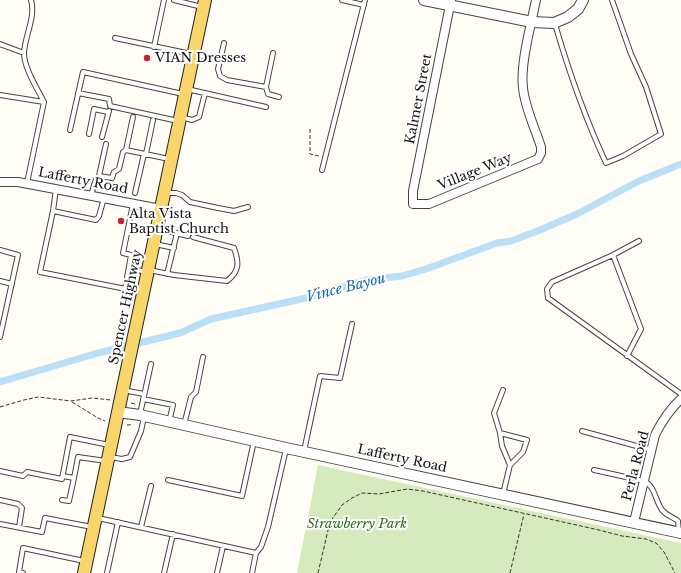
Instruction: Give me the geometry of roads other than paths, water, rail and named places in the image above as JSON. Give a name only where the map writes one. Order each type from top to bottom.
[{"type":"main road","name":"Spencer Highway","points":[[85,568],[205,4]]},
{"type":"street","points":[[424,0],[451,3],[532,22],[555,22],[568,17],[578,9],[583,0]]},
{"type":"street","points":[[532,22],[536,0]]},
{"type":"street","name":"Kalmer Street","points":[[413,204],[413,191],[451,3]]},
{"type":"street","name":"Village Way","points":[[413,204],[429,204],[538,159],[541,153],[541,147],[523,89],[522,75],[532,22]]},
{"type":"street","name":"Lafferty Road","points":[[0,182],[27,183],[161,209]]},
{"type":"street","name":"Perla Road","points":[[634,522],[655,435],[672,408],[681,399]]},
{"type":"street","name":"Lafferty Road","points":[[118,412],[680,532]]},
{"type":"lane","points":[[27,183],[44,102],[26,65],[24,53],[33,8],[31,0]]},
{"type":"lane","points":[[154,47],[164,0]]},
{"type":"lane","points":[[174,0],[205,4]]},
{"type":"lane","points":[[322,170],[365,2],[342,0]]},
{"type":"lane","points":[[555,22],[568,68],[578,96],[606,163],[623,156],[661,134],[648,92],[631,54],[612,0]]},
{"type":"lane","points":[[115,38],[220,60]]},
{"type":"lane","points":[[224,43],[218,69],[220,76],[227,80],[266,87]]},
{"type":"lane","points":[[0,44],[24,53]]},
{"type":"lane","points":[[273,53],[266,87],[268,94],[279,97]]},
{"type":"lane","points":[[70,130],[83,72],[186,92],[205,93],[266,107]]},
{"type":"lane","points":[[78,93],[109,100],[110,106],[102,137]]},
{"type":"lane","points":[[110,106],[192,120],[199,117],[205,93]]},
{"type":"lane","points":[[0,94],[44,102]]},
{"type":"lane","points":[[89,134],[94,109],[108,112]]},
{"type":"lane","points":[[99,176],[112,178],[114,172],[119,169],[123,152],[126,150],[133,117]]},
{"type":"lane","points":[[135,193],[153,120]]},
{"type":"lane","points":[[91,196],[96,179],[99,176],[106,144]]},
{"type":"lane","points":[[126,150],[172,159]]},
{"type":"lane","points":[[56,189],[53,211],[40,272],[144,293]]},
{"type":"lane","points":[[165,193],[176,193],[182,195],[190,202],[234,211],[248,207]]},
{"type":"lane","points":[[53,211],[96,220],[100,216],[104,198]]},
{"type":"lane","points":[[125,289],[132,255],[123,253],[134,204]]},
{"type":"lane","points":[[129,268],[227,281],[234,276],[239,260],[234,248],[157,228]]},
{"type":"lane","points":[[167,274],[177,234]]},
{"type":"lane","points":[[639,241],[613,255],[552,282],[547,289],[548,298],[681,394]]},
{"type":"lane","points":[[154,244],[174,248]]},
{"type":"lane","points":[[0,250],[18,255],[2,322],[0,337]]},
{"type":"lane","points":[[613,255],[641,328],[628,356]]},
{"type":"lane","points":[[0,281],[12,284]]},
{"type":"lane","points":[[304,452],[320,376],[340,378],[352,324]]},
{"type":"lane","points":[[184,425],[191,397],[196,392],[203,357]]},
{"type":"lane","points":[[63,476],[70,437],[122,459],[130,457],[140,431],[144,396],[151,364]]},
{"type":"lane","points":[[123,390],[173,404],[169,422]]},
{"type":"lane","points":[[503,390],[494,413],[502,446],[510,465]]},
{"type":"lane","points":[[582,432],[651,450]]},
{"type":"lane","points":[[500,433],[527,440],[523,452],[510,465],[503,494]]},
{"type":"lane","points":[[168,480],[242,496],[254,441]]},
{"type":"lane","points":[[252,573],[256,553],[261,547],[268,526],[286,448]]},
{"type":"lane","points":[[62,500],[69,501],[78,457],[110,454]]},
{"type":"lane","points":[[594,470],[649,483],[652,486],[661,509],[666,515],[678,521],[680,532]]},
{"type":"lane","points":[[0,471],[23,476],[27,472],[62,479],[63,476],[74,478]]},
{"type":"lane","points":[[141,527],[150,486]]},
{"type":"lane","points":[[0,500],[18,504],[22,508],[19,527]]},
{"type":"lane","points":[[0,524],[42,532],[45,518],[95,522],[118,522],[256,553]]},
{"type":"lane","points":[[106,573],[118,522]]},
{"type":"lane","points":[[164,573],[173,534]]},
{"type":"lane","points":[[217,573],[223,546]]},
{"type":"lane","points":[[23,573],[19,572],[23,548],[85,568]]},
{"type":"waterway","name":"Vince Bayou","points":[[0,382],[98,353],[180,333],[211,319],[306,298],[366,280],[402,276],[426,269],[497,243],[511,241],[540,230],[577,214],[639,181],[681,164]]},
{"type":"place","name":"VIAN Dresses","points":[[147,58]]},
{"type":"place","name":"Alta Vista Baptist Church","points":[[121,221]]},
{"type":"park label","name":"Strawberry Park","points":[[357,524]]}]
